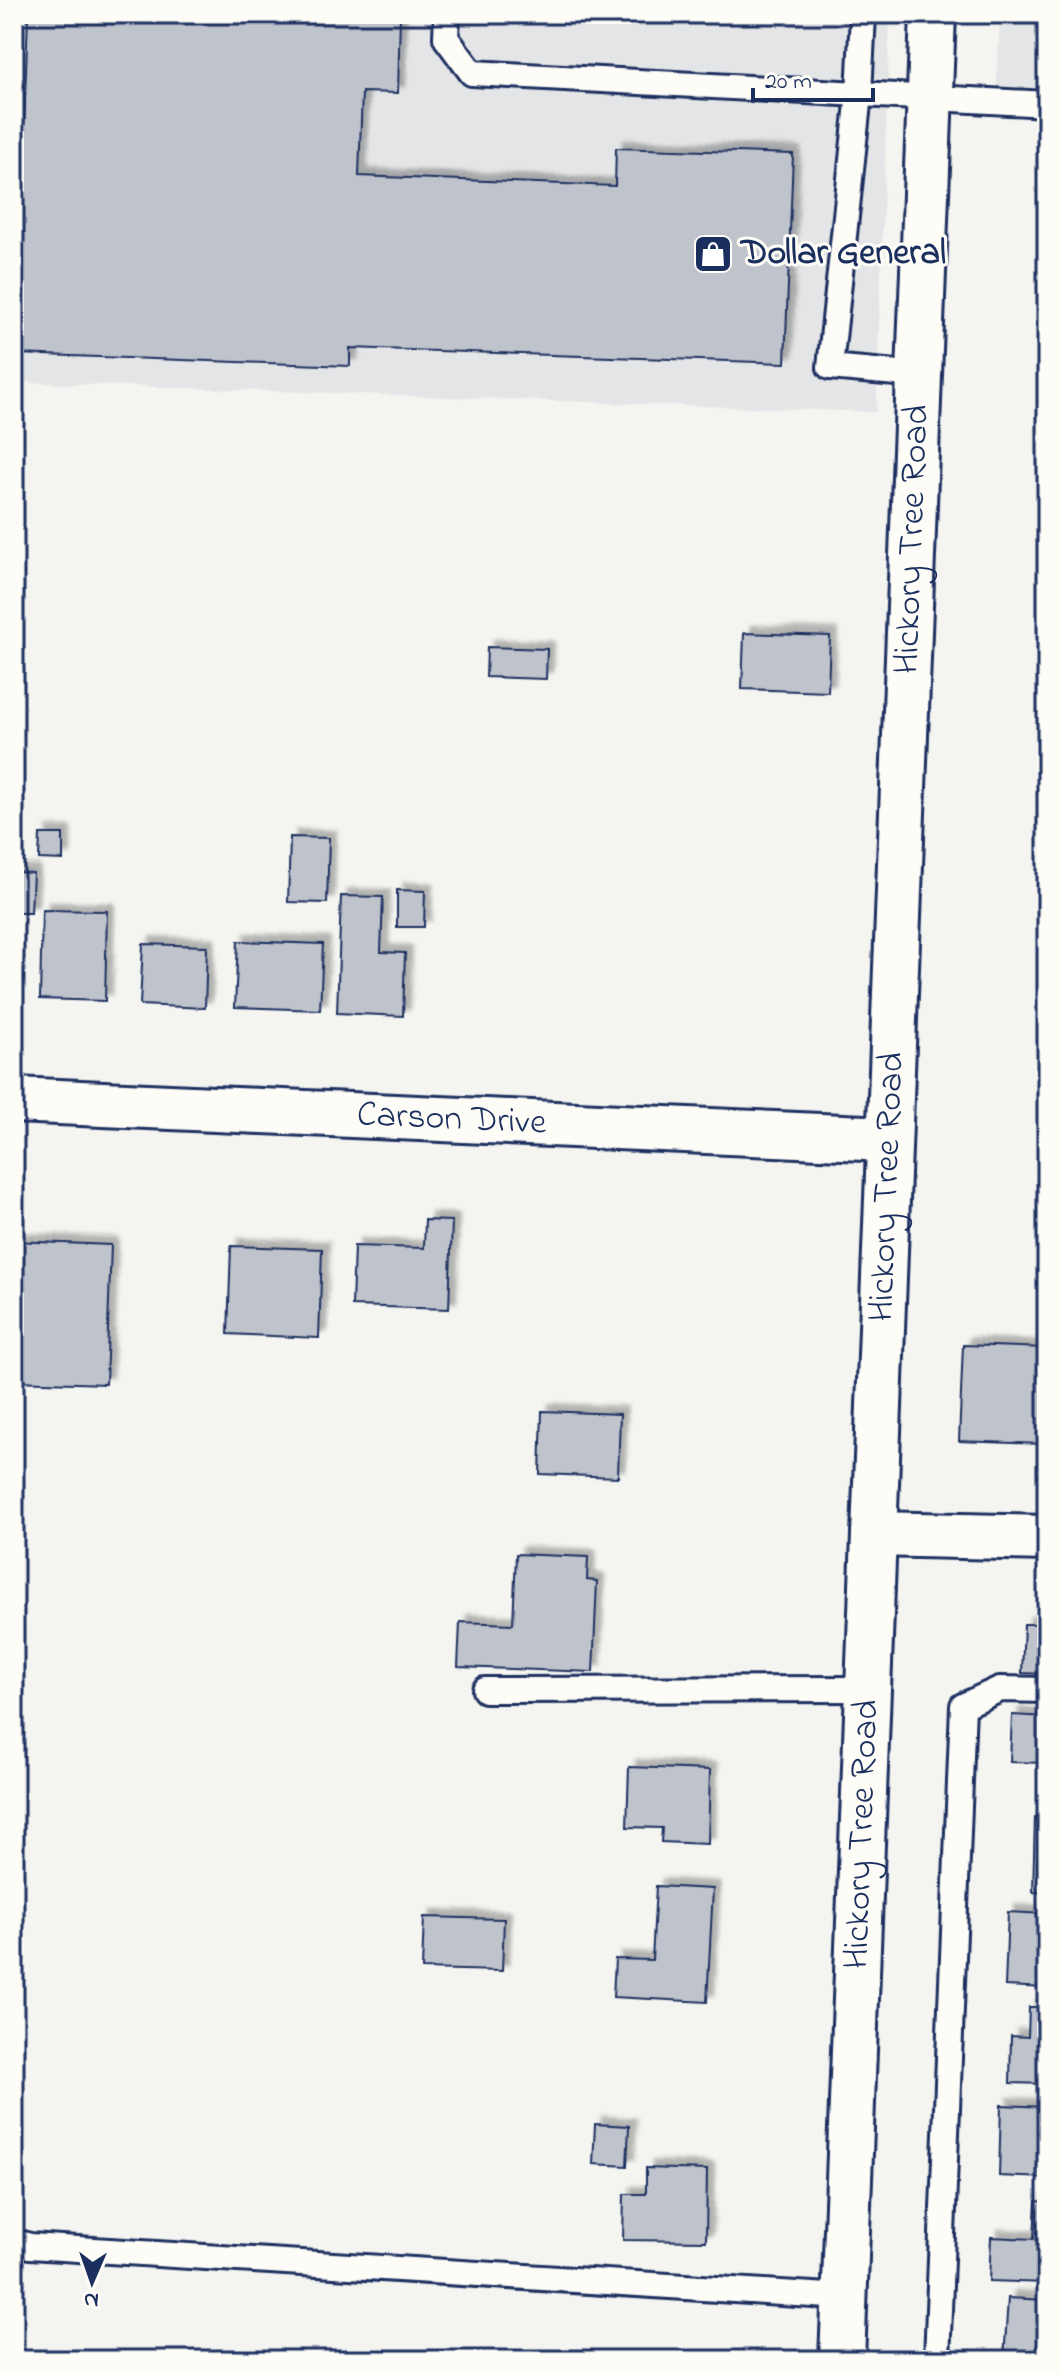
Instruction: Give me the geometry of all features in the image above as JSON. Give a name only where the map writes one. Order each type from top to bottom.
[{"type":"street","name":"Hickory Tree Road","points":[[842,2360],[933,14]]},
{"type":"street","name":"Carson Drive","points":[[14,1100],[888,1139]]},
{"type":"street","points":[[874,1534],[1047,1538]]},
{"type":"lane","points":[[447,14],[446,38],[472,73],[1047,104]]},
{"type":"lane","points":[[863,14],[859,94],[830,367],[919,375]]},
{"type":"lane","points":[[485,1690],[868,1689]]},
{"type":"lane","points":[[937,2360],[963,1706],[1000,1689],[1047,1690]]},
{"type":"lane","points":[[14,2242],[30,2246],[845,2297]]},
{"type":"shaded area","points":[[14,14],[890,14],[876,412],[14,382]]},
{"type":"shaded area","points":[[1000,14],[1047,14],[1047,106],[996,102]]},
{"type":"building","points":[[28,14],[400,14],[398,93],[362,92],[359,176],[615,186],[616,148],[793,154],[785,363],[350,348],[350,366],[16,354]]},
{"type":"building","points":[[744,633],[830,636],[828,692],[742,689]]},
{"type":"building","points":[[487,647],[547,649],[546,679],[486,677]]},
{"type":"building","points":[[40,834],[63,834],[63,860],[39,859]]},
{"type":"building","points":[[290,837],[329,838],[327,903],[288,902]]},
{"type":"building","points":[[14,872],[33,873],[31,913],[14,913]]},
{"type":"building","points":[[397,890],[425,891],[424,927],[397,927]]},
{"type":"building","points":[[341,896],[383,897],[381,952],[405,953],[403,1016],[337,1013]]},
{"type":"building","points":[[42,910],[107,911],[105,1001],[40,999]]},
{"type":"building","points":[[238,941],[323,944],[320,1010],[235,1007]]},
{"type":"building","points":[[143,944],[207,946],[205,1008],[140,1005]]},
{"type":"building","points":[[425,1220],[452,1221],[449,1309],[352,1306],[354,1246],[424,1248]]},
{"type":"building","points":[[14,1241],[111,1245],[106,1384],[14,1381]]},
{"type":"building","points":[[231,1246],[322,1249],[319,1338],[228,1334]]},
{"type":"building","points":[[963,1345],[1046,1348],[1043,1444],[959,1441]]},
{"type":"building","points":[[542,1411],[620,1414],[618,1477],[540,1474]]},
{"type":"building","points":[[516,1554],[588,1557],[587,1580],[597,1581],[593,1672],[458,1667],[460,1622],[513,1624]]},
{"type":"building","points":[[1043,1595],[1047,1596],[1047,1674],[1022,1673],[1024,1624],[1042,1624]]},
{"type":"building","points":[[1012,1715],[1047,1717],[1047,1763],[1010,1762]]},
{"type":"building","points":[[629,1767],[710,1770],[708,1844],[661,1842],[662,1828],[627,1827]]},
{"type":"building","points":[[1035,1817],[1047,1817],[1047,1893],[1033,1892]]},
{"type":"building","points":[[656,1886],[713,1889],[707,2002],[613,1997],[615,1959],[652,1960]]},
{"type":"building","points":[[1008,1912],[1047,1914],[1047,1988],[1005,1986]]},
{"type":"building","points":[[424,1917],[504,1919],[502,1971],[422,1969]]},
{"type":"building","points":[[1029,2007],[1047,2007],[1047,2084],[1010,2083],[1011,2036],[1028,2037]]},
{"type":"building","points":[[1001,2105],[1047,2107],[1047,2178],[999,2176]]},
{"type":"building","points":[[595,2124],[629,2126],[627,2166],[593,2164]]},
{"type":"building","points":[[646,2168],[707,2170],[706,2241],[623,2240],[624,2194],[646,2194]]},
{"type":"building","points":[[1036,2201],[1047,2202],[1047,2283],[989,2281],[991,2237],[1034,2239]]},
{"type":"building","points":[[1008,2298],[1047,2300],[1047,2360],[1004,2360]]},
{"type":"place","name":"Dollar General","points":[[713,254]]}]
